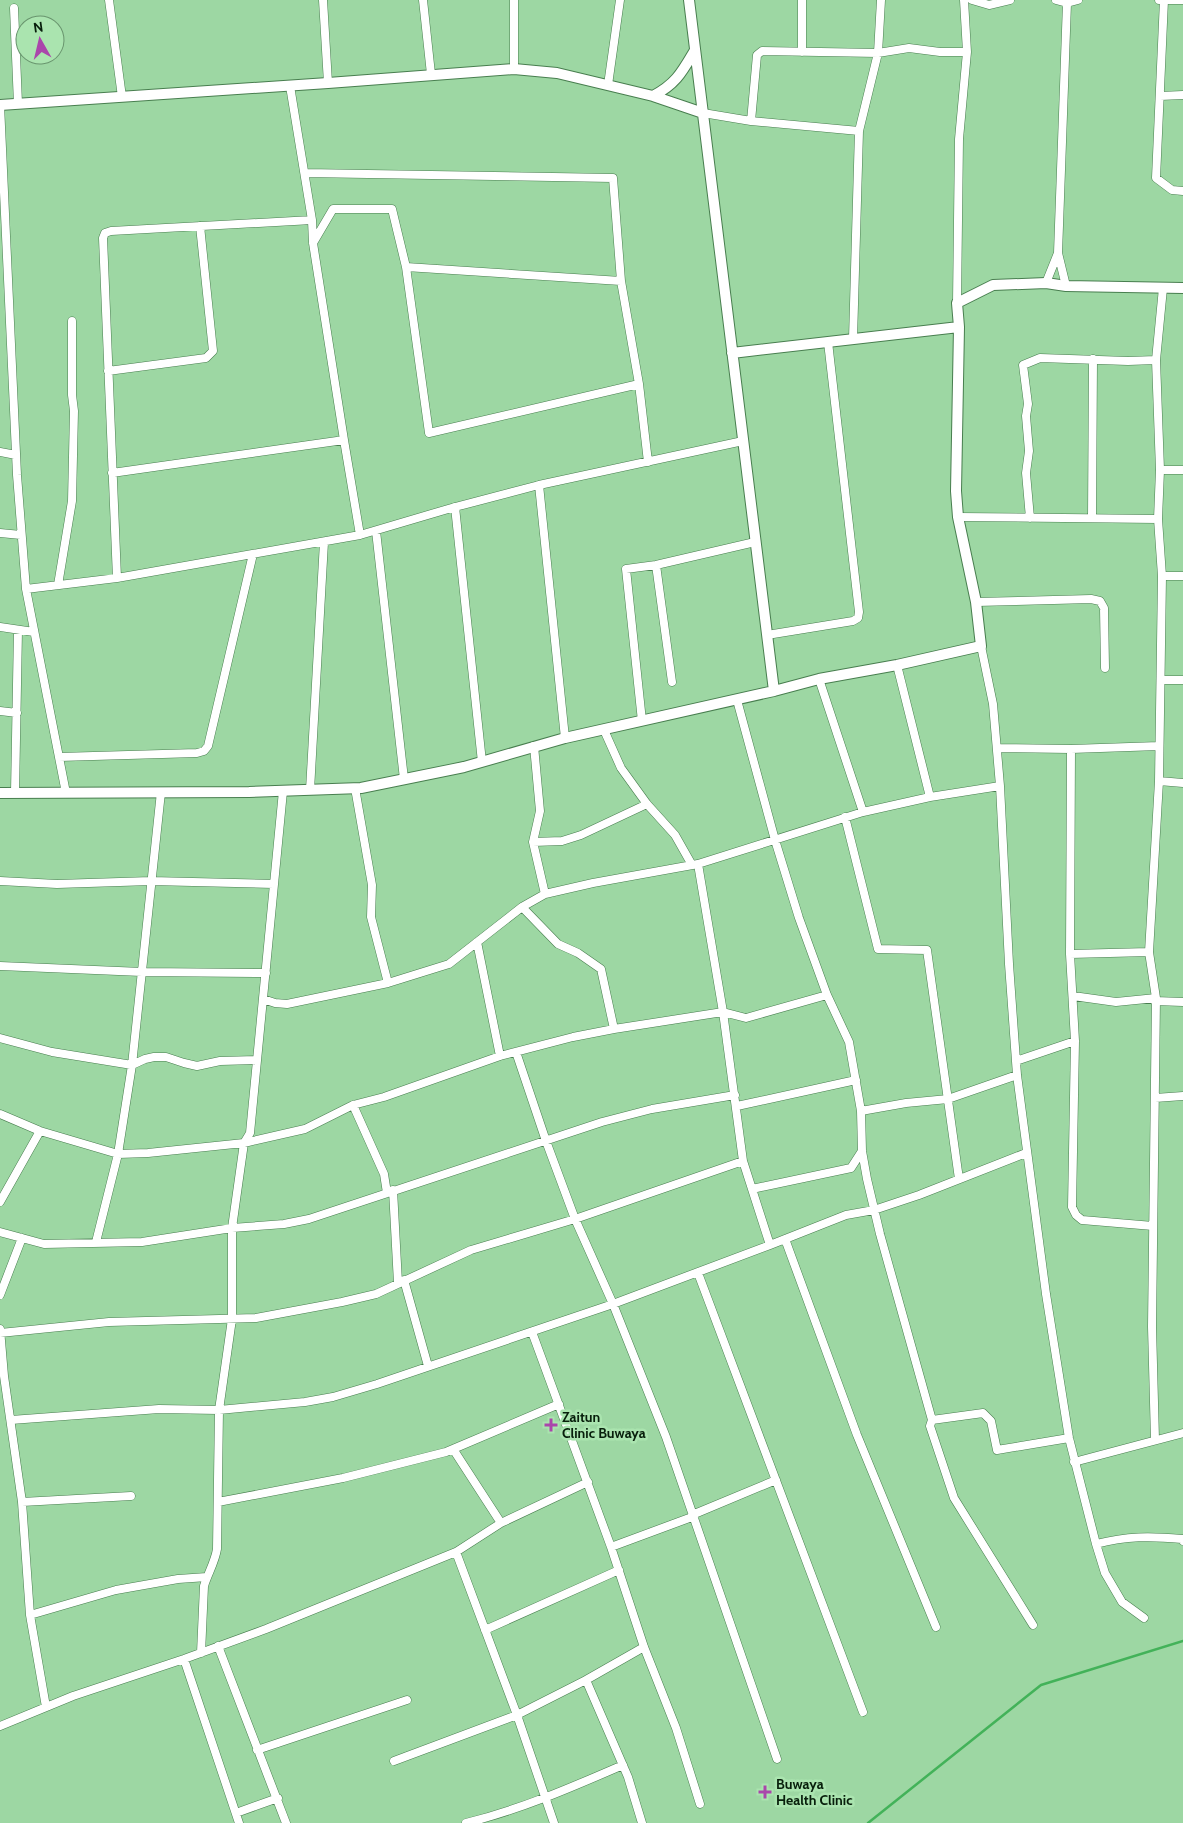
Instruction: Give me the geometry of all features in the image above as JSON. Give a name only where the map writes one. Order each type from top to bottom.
[{"type":"street","points":[[109,0],[122,97]]},
{"type":"street","points":[[322,0],[328,83]]},
{"type":"street","points":[[423,0],[432,74]]},
{"type":"street","points":[[514,0],[514,68]]},
{"type":"street","points":[[608,85],[620,0]]},
{"type":"street","points":[[689,0],[774,691]]},
{"type":"street","points":[[802,0],[802,52]]},
{"type":"street","points":[[853,339],[859,131],[878,53],[881,0]]},
{"type":"street","points":[[964,0],[968,52],[959,140],[957,303],[959,327],[956,491],[958,517],[976,602],[981,646],[993,704],[1000,786],[1008,964],[1017,1076],[1026,1152],[1074,1462],[1105,1573],[1122,1602],[1144,1618]]},
{"type":"street","points":[[972,0],[989,4],[1010,0]]},
{"type":"street","points":[[1056,0],[1067,3],[1078,0]]},
{"type":"street","points":[[1158,0],[1183,0]]},
{"type":"street","points":[[1164,0],[1156,178],[1172,190],[1183,191]]},
{"type":"street","points":[[1066,286],[1058,253],[1067,3]]},
{"type":"street","points":[[14,8],[18,104]]},
{"type":"street","points":[[751,121],[757,55],[762,51],[878,53],[909,48],[940,52],[968,52]]},
{"type":"street","points":[[653,96],[668,88],[682,73],[695,50]]},
{"type":"street","points":[[66,792],[26,588],[16,455],[0,105],[290,86],[514,68],[557,73],[608,85],[653,96],[703,114],[751,121],[859,131]]},
{"type":"street","points":[[290,86],[360,536]]},
{"type":"street","points":[[1160,96],[1183,95]]},
{"type":"street","points":[[305,173],[613,178],[621,281],[639,384],[648,462]]},
{"type":"street","points":[[314,243],[334,209],[392,209],[406,266],[429,433],[639,384]]},
{"type":"street","points":[[117,578],[103,238],[105,233],[111,231],[312,220]]},
{"type":"street","points":[[108,371],[206,358],[213,351],[200,226]]},
{"type":"street","points":[[1046,283],[1058,253]]},
{"type":"street","points":[[406,266],[621,281]]},
{"type":"street","points":[[957,303],[993,285],[1046,283],[1066,286],[1183,288]]},
{"type":"street","points":[[1155,1440],[1152,1327],[1156,999],[1149,952],[1159,781],[1162,576],[1158,519],[1160,470],[1156,360],[1163,288]]},
{"type":"street","points":[[58,585],[72,501],[74,411],[72,395],[72,321]]},
{"type":"street","points":[[732,352],[959,327]]},
{"type":"street","points":[[767,635],[853,621],[858,618],[859,612],[828,342]]},
{"type":"street","points":[[1030,518],[1026,473],[1029,451],[1026,416],[1028,404],[1023,365],[1040,358],[1156,360]]},
{"type":"street","points":[[1092,518],[1094,360]]},
{"type":"street","points":[[112,473],[344,440]]},
{"type":"street","points":[[26,588],[117,578],[360,536],[455,507],[539,485],[743,441]]},
{"type":"street","points":[[0,452],[16,455]]},
{"type":"street","points":[[1160,470],[1183,470]]},
{"type":"street","points":[[539,485],[565,738]]},
{"type":"street","points":[[455,507],[482,762]]},
{"type":"street","points":[[958,517],[1158,519]]},
{"type":"street","points":[[376,531],[404,780]]},
{"type":"street","points":[[0,533],[22,535]]},
{"type":"street","points":[[310,790],[324,542]]},
{"type":"street","points":[[642,721],[626,569],[656,565],[755,542]]},
{"type":"street","points":[[59,757],[197,754],[204,751],[208,746],[253,554]]},
{"type":"street","points":[[656,565],[672,682]]},
{"type":"street","points":[[1162,576],[1183,576]]},
{"type":"street","points":[[976,602],[1091,599],[1100,602],[1104,608],[1104,668]]},
{"type":"street","points":[[0,627],[34,632]]},
{"type":"street","points":[[15,793],[18,630]]},
{"type":"street","points":[[0,793],[283,791],[355,788],[404,780],[482,762],[565,738],[737,700],[819,679],[898,665],[981,646]]},
{"type":"street","points":[[898,665],[930,798]]},
{"type":"street","points":[[819,679],[863,812]]},
{"type":"street","points":[[1160,680],[1183,680]]},
{"type":"street","points":[[737,700],[775,840],[799,918],[827,995],[849,1042],[861,1111],[862,1151],[867,1179],[932,1420],[930,1426],[954,1498],[1034,1625]]},
{"type":"street","points":[[0,711],[17,713]]},
{"type":"street","points":[[604,730],[621,768],[647,804],[675,835],[694,864],[723,1012],[743,1161],[770,1245]]},
{"type":"street","points":[[534,746],[540,811],[533,842],[545,894]]},
{"type":"street","points":[[997,748],[1071,749],[1159,746]]},
{"type":"street","points":[[1071,749],[1070,954],[1075,1041],[1072,1207],[1076,1215],[1082,1220],[1154,1226]]},
{"type":"street","points":[[1159,781],[1183,783]]},
{"type":"street","points":[[264,999],[275,1003],[287,1004],[388,983],[449,964],[522,907],[545,894],[694,864],[863,812],[1000,786]]},
{"type":"street","points":[[355,788],[372,885],[371,917],[388,983]]},
{"type":"street","points":[[201,1653],[204,1586],[216,1559],[217,1549],[219,1410],[232,1319],[232,1228],[244,1143],[250,1133],[283,791]]},
{"type":"street","points":[[96,1242],[118,1154],[132,1065],[161,792]]},
{"type":"street","points":[[533,842],[562,841],[581,835],[647,804]]},
{"type":"street","points":[[845,817],[878,949],[927,950],[959,1178]]},
{"type":"street","points":[[0,880],[57,884],[151,881],[274,884]]},
{"type":"street","points":[[522,907],[558,944],[578,953],[601,969],[614,1029]]},
{"type":"street","points":[[477,942],[500,1056]]},
{"type":"street","points":[[1070,954],[1149,952]]},
{"type":"street","points":[[0,966],[142,972],[266,973]]},
{"type":"street","points":[[0,1114],[40,1131],[118,1154],[148,1153],[244,1143],[305,1129],[353,1106],[500,1056],[574,1037],[723,1012],[746,1018],[827,995]]},
{"type":"street","points":[[1073,996],[1116,1002],[1156,999],[1183,1002]]},
{"type":"street","points":[[0,1038],[52,1052],[132,1065],[145,1058],[154,1057],[166,1057],[196,1066],[220,1061],[257,1060]]},
{"type":"street","points":[[1016,1061],[1075,1041]]},
{"type":"street","points":[[516,1052],[575,1219],[613,1304],[666,1437],[777,1759]]},
{"type":"street","points":[[861,1111],[906,1103],[948,1099],[1017,1076]]},
{"type":"street","points":[[737,1106],[856,1080]]},
{"type":"street","points":[[0,1232],[44,1244],[142,1242],[232,1228],[292,1222],[390,1192],[602,1122],[652,1109],[735,1095]]},
{"type":"street","points":[[1155,1098],[1183,1096]]},
{"type":"street","points":[[353,1106],[384,1174],[390,1192],[401,1282],[428,1366]]},
{"type":"street","points":[[0,1202],[40,1131]]},
{"type":"street","points":[[752,1189],[851,1168],[862,1151]]},
{"type":"street","points":[[11,1420],[159,1409],[219,1410],[305,1402],[333,1397],[613,1304],[698,1273],[846,1214],[874,1210],[919,1195],[1026,1152]]},
{"type":"street","points":[[0,1333],[109,1322],[256,1318],[342,1302],[376,1294],[471,1250],[575,1219],[743,1161]]},
{"type":"street","points":[[851,1168],[867,1179]]},
{"type":"street","points":[[0,1295],[22,1238]]},
{"type":"street","points":[[784,1239],[857,1435],[936,1627]]},
{"type":"street","points":[[698,1273],[863,1712]]},
{"type":"street","points":[[0,1328],[22,1502],[30,1615],[46,1707]]},
{"type":"street","points":[[532,1332],[588,1482],[644,1647],[676,1728],[700,1804]]},
{"type":"street","points":[[218,1502],[343,1478],[453,1449],[559,1404]]},
{"type":"street","points":[[932,1420],[983,1414],[991,1421],[997,1450],[1069,1438]]},
{"type":"street","points":[[1074,1462],[1183,1433]]},
{"type":"street","points":[[453,1449],[501,1523]]},
{"type":"street","points":[[611,1547],[692,1516],[776,1480]]},
{"type":"street","points":[[0,1726],[73,1696],[184,1660],[266,1629],[456,1552],[501,1523],[588,1482]]},
{"type":"street","points":[[22,1502],[131,1496]]},
{"type":"street","points":[[1096,1544],[1118,1538],[1150,1536],[1182,1539],[1183,1541]]},
{"type":"street","points":[[456,1552],[517,1715],[554,1823]]},
{"type":"street","points":[[486,1630],[619,1570]]},
{"type":"street","points":[[30,1615],[116,1590],[207,1576]]},
{"type":"street","points":[[218,1646],[286,1823]]},
{"type":"street","points":[[394,1761],[517,1715],[586,1680],[644,1647]]},
{"type":"street","points":[[184,1660],[240,1823]]},
{"type":"street","points":[[586,1680],[623,1765],[642,1823]]},
{"type":"street","points":[[257,1750],[407,1700]]},
{"type":"street","points":[[466,1823],[499,1815],[546,1799],[623,1765]]},
{"type":"street","points":[[236,1813],[278,1798]]},
{"type":"waterway","points":[[868,1823],[1041,1685],[1183,1641]]},
{"type":"place","name":"Zaitun Clinic Buwaya","points":[[551,1425]]},
{"type":"place","name":"Buwaya Health Clinic","points":[[765,1792]]}]
